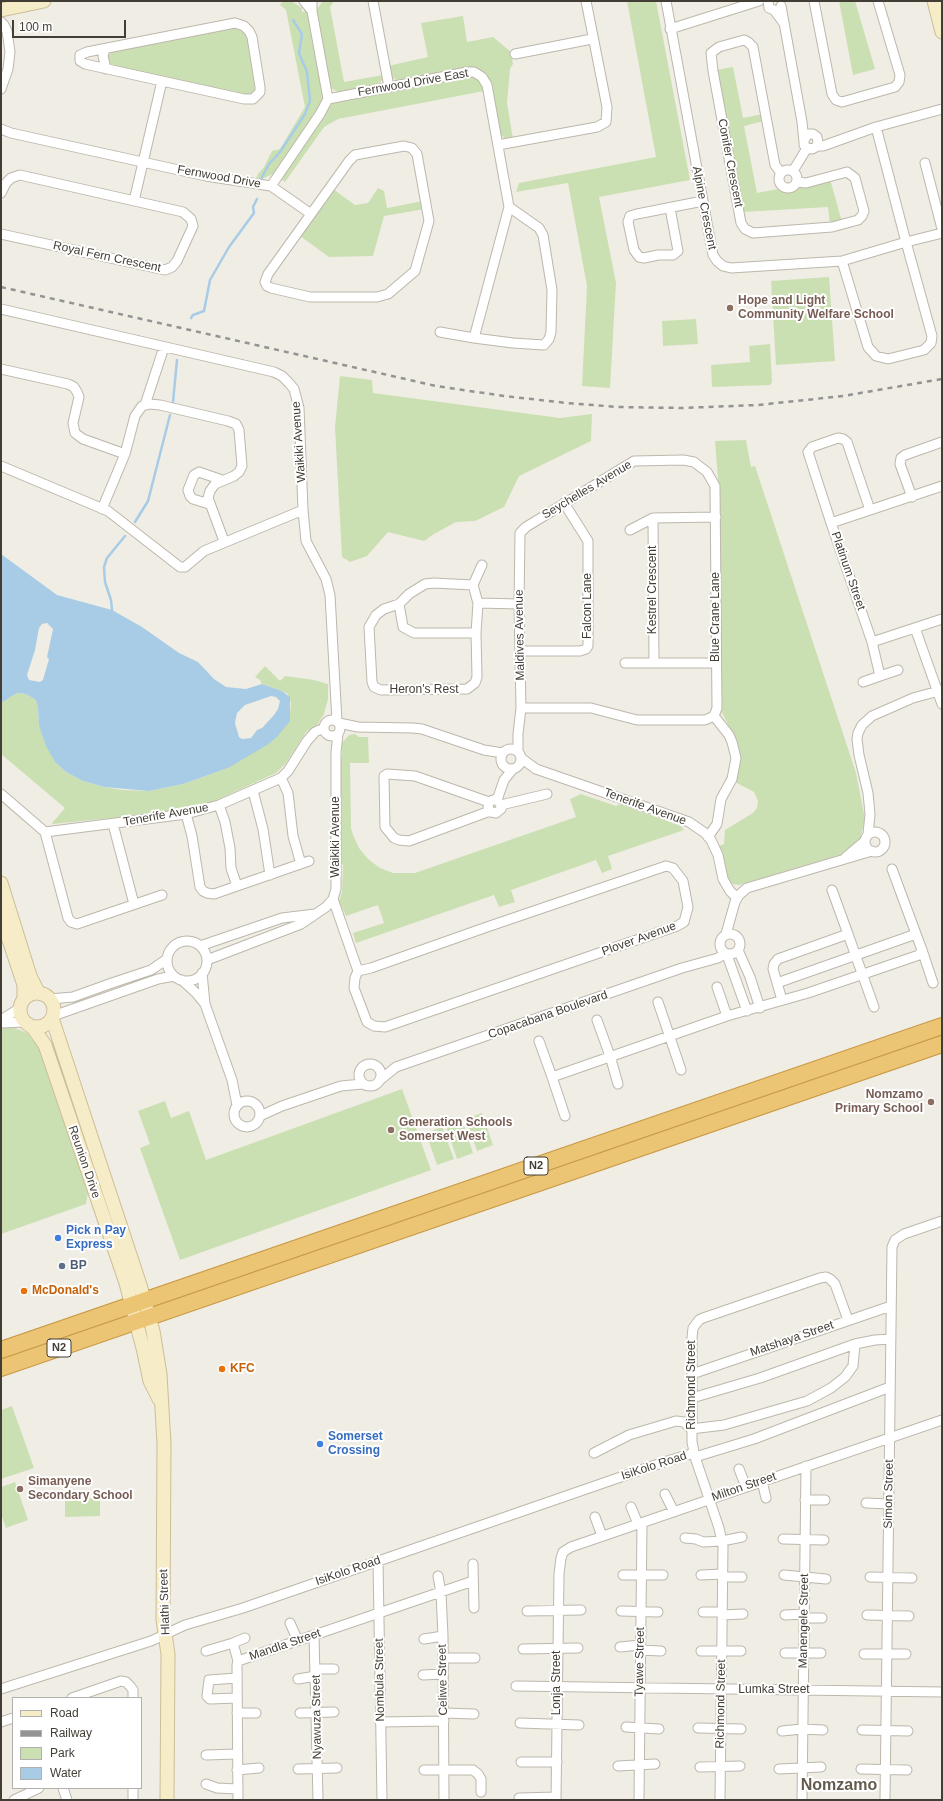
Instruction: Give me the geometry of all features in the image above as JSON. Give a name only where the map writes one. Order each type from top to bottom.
[{"type":"highway","name":"N2","points":[[1,1350],[942,1026]]},
{"type":"highway","name":"N2","points":[[1,1368],[942,1044]]},
{"type":"street","points":[[1,10],[44,1]]},
{"type":"street","points":[[304,1],[312,11]]},
{"type":"street","points":[[312,1],[312,11],[328,99]]},
{"type":"street","points":[[373,1],[389,87]]},
{"type":"street","points":[[498,145],[598,127],[606,122],[607,106],[592,39],[586,1]]},
{"type":"street","name":"Alpine Crescent","points":[[666,1],[713,254],[717,261],[723,266],[731,268],[842,262],[906,242],[942,233]]},
{"type":"street","points":[[814,1],[832,94],[836,100],[842,102],[895,87],[899,82],[900,75],[878,1]]},
{"type":"street","points":[[934,1],[942,32]]},
{"type":"street","points":[[670,29],[757,2],[774,5],[783,22],[805,144],[812,149],[816,139]]},
{"type":"street","points":[[1,22],[4,25],[10,52],[8,69],[1,89]]},
{"type":"street","points":[[235,23],[244,26],[249,31],[260,92],[253,99],[244,100],[106,68],[85,64],[79,59],[82,53],[235,23]]},
{"type":"street","points":[[515,54],[592,39]]},
{"type":"street","name":"Conifer Crescent","points":[[781,174],[775,164],[751,43],[744,40],[716,48],[711,53],[713,71],[741,223],[745,229],[753,233],[832,227],[858,220],[862,216],[864,211],[855,178],[848,172],[806,183],[797,182]]},
{"type":"street","points":[[106,49],[103,56],[106,68]]},
{"type":"street","name":"Fernwood Drive East","points":[[328,99],[474,72],[482,77],[486,85],[510,207]]},
{"type":"street","points":[[134,202],[162,81]]},
{"type":"street","name":"Fernwood Drive","points":[[1,129],[11,133],[143,163],[206,176],[271,186],[320,114],[328,99]]},
{"type":"street","points":[[793,171],[805,144],[806,136],[829,144],[833,141],[876,127],[942,109]]},
{"type":"street","points":[[802,122],[816,139]]},
{"type":"street","points":[[842,262],[868,348],[876,356],[888,359],[924,350],[931,343],[932,336],[876,127]]},
{"type":"street","points":[[404,146],[412,148],[417,154],[429,221],[415,271],[388,294],[377,297],[310,297],[267,286],[265,282],[268,274],[311,214],[349,161],[355,155],[404,146]]},
{"type":"street","points":[[925,163],[942,229]]},
{"type":"street","points":[[785,170],[793,171],[797,175],[797,182],[793,187],[784,187],[779,179],[781,174],[785,170]]},
{"type":"street","name":"Royal Fern Crescent","points":[[1,193],[6,182],[11,178],[20,175],[183,212],[191,219],[193,226],[176,261],[168,270],[159,270],[1,234]]},
{"type":"street","points":[[271,186],[311,214]]},
{"type":"street","points":[[670,208],[679,248],[676,254],[660,254],[644,258],[639,257],[634,250],[629,218],[634,215],[703,201]]},
{"type":"street","points":[[440,332],[474,338],[539,346],[544,345],[549,339],[552,325],[552,290],[543,235],[539,228],[510,207],[474,338]]},
{"type":"street","name":"Waikiki Avenue","points":[[1,309],[274,372],[282,376],[294,389],[298,408],[306,541],[326,579],[330,595],[335,700],[333,728],[336,752],[336,889],[333,899]]},
{"type":"street","points":[[145,405],[164,347]]},
{"type":"street","points":[[1,369],[68,384],[74,387],[79,398],[73,424],[75,433],[83,439],[125,454]]},
{"type":"street","points":[[102,509],[125,454],[135,416],[138,410],[145,405],[160,405],[236,424],[240,436],[242,466],[239,472],[234,476],[214,484],[210,490],[208,498],[224,541]]},
{"type":"street","points":[[831,523],[808,452],[812,447],[838,438],[847,442],[870,510]]},
{"type":"street","points":[[912,496],[900,464],[901,458],[905,454],[942,442]]},
{"type":"street","name":"Seychelles Avenue","points":[[520,536],[526,527],[634,460],[683,460],[699,464],[711,476],[716,491],[716,517]]},
{"type":"street","points":[[1,466],[108,511],[150,546],[180,567],[185,567],[204,551],[224,541],[303,510]]},
{"type":"street","points":[[209,504],[194,500],[190,496],[188,490],[194,475],[199,472],[222,480]]},
{"type":"street","name":"Platinum Street","points":[[880,676],[872,642],[831,523],[942,486]]},
{"type":"street","name":"Falcon Lane","points":[[520,651],[580,651],[586,649],[588,646],[588,541],[564,503]]},
{"type":"street","points":[[630,530],[653,518],[716,517]]},
{"type":"street","name":"Blue Crane Lane","points":[[714,716],[717,711],[716,517]]},
{"type":"street","name":"Kestrel Crescent","points":[[653,518],[654,663]]},
{"type":"street","name":"Maldives Avenue","points":[[512,762],[518,734],[521,708],[519,604],[520,536]]},
{"type":"street","points":[[473,585],[482,565]]},
{"type":"street","name":"Heron's Rest","points":[[434,582],[473,585],[478,603],[476,633],[477,677],[472,687],[460,690],[377,689],[372,682],[369,627],[376,615],[384,609],[399,604],[409,594],[425,584],[434,582]]},
{"type":"street","points":[[478,603],[519,604]]},
{"type":"street","points":[[399,604],[403,627],[414,633],[476,633]]},
{"type":"street","points":[[872,642],[942,619]]},
{"type":"street","points":[[914,628],[940,690],[942,704]]},
{"type":"street","points":[[625,663],[716,663]]},
{"type":"street","points":[[863,682],[898,670]]},
{"type":"street","points":[[872,852],[868,849],[866,838],[870,814],[868,793],[859,755],[857,739],[862,725],[872,716],[893,705],[940,690]]},
{"type":"street","points":[[521,708],[591,708],[637,720],[705,720],[714,716],[729,735],[736,758],[732,779],[721,799],[717,824],[708,837]]},
{"type":"street","name":"Tenerife Avenue","points":[[45,832],[186,814],[219,805],[281,778],[288,771],[310,739],[333,728],[413,728],[422,729],[484,750],[512,762],[689,822],[708,837],[716,851],[723,879],[730,891],[737,898]]},
{"type":"street","name":"Maldives Avenue","points":[[506,751],[518,734]]},
{"type":"street","name":"Tenerife Avenue","points":[[484,750],[506,751],[512,762]]},
{"type":"street","points":[[494,804],[512,762],[506,751]]},
{"type":"street","points":[[494,804],[409,774],[387,774],[384,778],[385,827],[394,838],[399,840],[409,840],[494,804],[547,794]]},
{"type":"street","points":[[186,814],[192,836],[200,887],[203,891],[214,894],[305,863],[293,836],[288,793],[281,778]]},
{"type":"street","points":[[253,791],[262,829],[270,875]]},
{"type":"street","points":[[1,794],[45,832],[68,920],[71,922],[77,924],[162,895]]},
{"type":"street","points":[[219,805],[225,822],[230,848],[231,868],[237,886]]},
{"type":"street","points":[[748,1011],[724,952],[721,939],[726,934],[737,898],[747,888],[844,859],[877,852],[884,845],[885,840],[870,814]]},
{"type":"street","points":[[113,824],[134,904]]},
{"type":"street","points":[[844,859],[873,832],[879,832]]},
{"type":"street","name":"Plover Avenue","points":[[333,899],[358,971],[354,978],[354,988],[367,1022],[379,1028],[677,926],[684,922],[688,907],[683,881],[673,868],[666,866],[371,968],[358,971]]},
{"type":"street","points":[[892,869],[933,982]]},
{"type":"street","points":[[1,883],[30,976],[37,990],[46,997],[53,1007],[52,1017]]},
{"type":"street","points":[[832,890],[874,1007]]},
{"type":"street","points":[[207,960],[301,924],[326,907],[333,899]]},
{"type":"street","points":[[200,946],[282,918],[316,913]]},
{"type":"street","points":[[1,916],[24,985],[20,1015],[26,1023]]},
{"type":"street","points":[[724,952],[733,954],[738,950],[740,945],[731,918]]},
{"type":"street","points":[[726,934],[732,934],[737,937]]},
{"type":"street","points":[[782,1000],[773,969],[774,964],[778,959],[848,934]]},
{"type":"street","points":[[777,983],[855,954],[916,934]]},
{"type":"street","points":[[205,1004],[196,992],[182,980],[174,976],[168,968],[167,959],[171,949],[181,942],[194,942],[204,951],[207,960],[202,973],[205,1004],[232,1080],[237,1106],[235,1109],[235,1118],[240,1125],[248,1127],[252,1126],[256,1124],[260,1116],[259,1108],[252,1103],[232,1080]]},
{"type":"street","points":[[738,950],[750,977],[760,1008]]},
{"type":"street","points":[[552,1077],[727,1016],[760,1008],[919,955],[922,950]]},
{"type":"street","name":"Copacabana Boulevard","points":[[377,1067],[396,1067],[700,962],[724,952]]},
{"type":"street","points":[[1,1020],[31,994],[46,997],[73,997],[151,970],[167,959]]},
{"type":"street","points":[[182,980],[195,979],[202,973]]},
{"type":"street","points":[[1,1023],[26,1023],[35,1027],[43,1026],[52,1017],[158,979],[174,976]]},
{"type":"street","points":[[717,987],[727,1016]]},
{"type":"street","points":[[658,1002],[671,1035],[681,1070]]},
{"type":"street","name":"Reunion Drive","points":[[52,1017],[138,1303]]},
{"type":"street","points":[[597,1020],[618,1084]]},
{"type":"street","name":"Reunion Drive","points":[[26,1023],[34,1029],[45,1045],[138,1303]]},
{"type":"street","name":"Copacabana Boulevard","points":[[539,1041],[565,1116]]},
{"type":"street","points":[[260,1116],[282,1106],[342,1086],[362,1084],[372,1086],[380,1080],[381,1073],[377,1067],[372,1064],[366,1064],[361,1068],[358,1074],[342,1086]]},
{"type":"street","name":"Copacabana Boulevard","points":[[380,1080],[396,1067]]},
{"type":"street","points":[[358,1074],[359,1080],[362,1084]]},
{"type":"street","points":[[237,1106],[241,1103],[282,1106]]},
{"type":"street","name":"Simon Street","points":[[885,1800],[892,1247],[895,1240],[904,1234],[942,1221]]},
{"type":"street","name":"Richmond Street","points":[[720,1800],[722,1541],[695,1456],[692,1429],[693,1328],[699,1320],[769,1295],[826,1277],[835,1284],[848,1320]]},
{"type":"street","name":"Hlathi Street","points":[[138,1303],[160,1374],[164,1444],[164,1620],[168,1654],[167,1800]]},
{"type":"street","name":"Matshaya Street","points":[[692,1374],[891,1306]]},
{"type":"street","points":[[692,1398],[760,1378],[855,1344],[875,1340],[891,1339]]},
{"type":"street","points":[[594,1453],[630,1435],[676,1421],[684,1422],[692,1429],[724,1424],[786,1408],[818,1395],[831,1388],[850,1372],[854,1360],[855,1344]]},
{"type":"street","name":"IsiKolo Road","points":[[1,1689],[151,1641],[185,1625],[226,1613],[664,1462],[695,1456],[754,1439],[890,1387]]},
{"type":"street","name":"Milton Street","points":[[560,1567],[562,1554],[567,1549],[942,1420]]},
{"type":"street","name":"Manengele Street","points":[[802,1800],[802,1690],[806,1466]]},
{"type":"street","points":[[739,1469],[746,1487]]},
{"type":"street","points":[[762,1481],[766,1498]]},
{"type":"street","points":[[665,1494],[674,1512]]},
{"type":"street","points":[[805,1500],[825,1500]]},
{"type":"street","points":[[866,1503],[889,1504]]},
{"type":"street","points":[[631,1507],[640,1524]]},
{"type":"street","points":[[595,1517],[602,1536]]},
{"type":"street","name":"Tyawe Street","points":[[638,1800],[641,1611],[640,1524]]},
{"type":"street","points":[[685,1538],[696,1539],[701,1542],[722,1541],[742,1537]]},
{"type":"street","points":[[783,1538],[824,1540]]},
{"type":"street","name":"Nombula Street","points":[[378,1561],[382,1800]]},
{"type":"street","points":[[474,1564],[474,1608]]},
{"type":"street","name":"Lonja Street","points":[[556,1799],[558,1687],[557,1649],[560,1567]]},
{"type":"street","points":[[623,1575],[663,1575]]},
{"type":"street","points":[[701,1575],[742,1577]]},
{"type":"street","points":[[784,1575],[826,1579]]},
{"type":"street","name":"Celiwe Street","points":[[438,1576],[441,1593],[443,1636],[444,1800]]},
{"type":"street","points":[[870,1577],[912,1578]]},
{"type":"street","points":[[441,1593],[473,1581]]},
{"type":"street","name":"Mandla Street","points":[[238,1800],[238,1662],[298,1640],[441,1593]]},
{"type":"street","points":[[527,1611],[581,1610]]},
{"type":"street","points":[[621,1611],[658,1612]]},
{"type":"street","points":[[703,1612],[743,1614]]},
{"type":"street","points":[[867,1615],[909,1616]]},
{"type":"street","points":[[785,1616],[822,1618]]},
{"type":"street","points":[[290,1623],[298,1640]]},
{"type":"street","name":"Nyawuza Street","points":[[314,1635],[318,1800]]},
{"type":"street","points":[[424,1639],[443,1636]]},
{"type":"street","points":[[206,1651],[244,1638]]},
{"type":"street","points":[[233,1643],[238,1662]]},
{"type":"street","points":[[620,1647],[640,1647],[661,1651]]},
{"type":"street","points":[[523,1649],[578,1648]]},
{"type":"street","points":[[701,1652],[741,1651]]},
{"type":"street","points":[[785,1653],[821,1653]]},
{"type":"street","points":[[864,1654],[906,1654]]},
{"type":"street","points":[[443,1658],[475,1658]]},
{"type":"street","points":[[298,1678],[334,1669]]},
{"type":"street","points":[[423,1675],[443,1674]]},
{"type":"street","points":[[237,1678],[209,1680],[207,1696],[210,1699],[237,1698]]},
{"type":"street","points":[[75,1697],[121,1681],[126,1682],[130,1686],[133,1690],[133,1697]]},
{"type":"street","name":"Lumka Street","points":[[516,1686],[639,1689],[942,1692]]},
{"type":"street","points":[[300,1713],[317,1714],[334,1712]]},
{"type":"street","points":[[237,1713],[256,1713]]},
{"type":"street","points":[[380,1722],[474,1714]]},
{"type":"street","points":[[1,1722],[12,1718]]},
{"type":"street","points":[[520,1723],[579,1725]]},
{"type":"street","points":[[626,1727],[659,1729]]},
{"type":"street","points":[[698,1728],[742,1728]]},
{"type":"street","points":[[782,1731],[802,1729],[823,1730]]},
{"type":"street","points":[[862,1730],[908,1731]]},
{"type":"street","points":[[206,1755],[237,1754]]},
{"type":"street","points":[[520,1762],[557,1762]]},
{"type":"street","points":[[618,1766],[655,1764]]},
{"type":"street","points":[[700,1767],[740,1766]]},
{"type":"street","points":[[779,1769],[821,1767]]},
{"type":"street","points":[[237,1770],[259,1768]]},
{"type":"street","points":[[298,1769],[337,1768]]},
{"type":"street","points":[[424,1770],[471,1769],[476,1771],[481,1779],[481,1792]]},
{"type":"street","points":[[862,1769],[907,1770]]},
{"type":"street","points":[[206,1784],[217,1788],[237,1789]]},
{"type":"street","points":[[14,1800],[36,1789]]},
{"type":"street","points":[[63,1789],[67,1800]]},
{"type":"street","points":[[133,1789],[133,1800]]},
{"type":"street","points":[[519,1798],[556,1799]]},
{"type":"green space","points":[[283,1],[291,1],[302,8],[302,12],[306,11],[310,22],[322,86],[322,100],[319,109],[275,173],[262,179],[255,180],[272,151],[280,149],[305,107],[286,10],[280,5]]},
{"type":"green space","points":[[323,1],[334,1],[330,7],[344,82],[383,75],[382,80],[378,85],[340,93],[331,88],[318,21],[317,9]]},
{"type":"green space","points":[[627,1],[656,1],[690,180],[599,197],[616,283],[610,388],[582,386],[587,286],[568,183],[516,192],[519,183],[656,157]]},
{"type":"green space","points":[[839,1],[855,1],[875,69],[853,75]]},
{"type":"green space","points":[[463,16],[467,42],[493,37],[511,52],[513,64],[510,69],[507,103],[513,139],[507,140],[500,134],[482,71],[398,81],[391,77],[388,66],[428,57],[421,23]]},
{"type":"green space","points":[[237,27],[247,33],[257,84],[256,92],[248,97],[109,66],[106,56],[112,52]]},
{"type":"green space","points":[[733,67],[743,118],[763,114],[764,121],[744,126],[757,193],[778,189],[786,192],[830,179],[842,222],[830,225],[828,207],[743,212],[716,70]]},
{"type":"green space","points":[[470,76],[477,78],[482,83],[484,91],[338,119],[324,127],[285,182],[281,179],[333,102]]},
{"type":"green space","points":[[378,188],[384,191],[387,208],[423,201],[425,209],[384,216],[373,256],[329,257],[300,236],[333,189],[355,205],[368,203]]},
{"type":"green space","points":[[829,277],[835,361],[776,365],[771,281]]},
{"type":"green space","points":[[696,319],[698,344],[663,346],[662,321]]},
{"type":"green space","points":[[770,344],[772,382],[770,385],[712,387],[711,365],[750,362],[749,346]]},
{"type":"green space","points":[[340,376],[372,380],[373,393],[560,418],[592,414],[591,441],[519,476],[504,507],[475,521],[456,522],[424,541],[388,532],[367,556],[350,562],[342,557],[335,427]]},
{"type":"green space","points":[[746,440],[751,467],[755,466],[856,773],[865,819],[860,839],[846,853],[739,885],[733,884],[729,881],[719,846],[724,844],[725,830],[753,813],[757,808],[758,801],[754,792],[735,782],[739,754],[733,734],[720,709],[719,491],[715,441]]},
{"type":"green space","points":[[265,666],[280,681],[285,676],[314,680],[328,684],[328,699],[324,714],[317,725],[306,732],[286,763],[276,773],[208,804],[170,812],[53,824],[52,823],[65,808],[1,754],[1,703],[17,693],[26,694],[36,700],[39,726],[55,762],[66,772],[83,781],[104,787],[123,790],[149,791],[183,784],[228,768],[290,714],[291,703],[288,694],[262,684],[260,680],[255,677]]},
{"type":"green space","points":[[355,734],[359,737],[368,737],[369,763],[350,763],[351,828],[359,848],[368,859],[380,868],[393,873],[415,873],[576,817],[570,799],[581,794],[616,806],[620,804],[681,826],[684,830],[608,856],[612,869],[602,873],[596,860],[511,890],[515,902],[499,907],[494,895],[356,943],[353,933],[384,923],[378,905],[346,916],[339,901],[342,892],[343,864],[340,863],[339,758],[342,758],[342,743],[349,735]]},
{"type":"green space","points":[[10,1026],[27,1033],[38,1047],[88,1193],[86,1204],[1,1234],[1,1029]]},
{"type":"green space","points":[[402,1089],[431,1170],[180,1260],[140,1148],[150,1144],[138,1111],[165,1101],[171,1118],[189,1111],[206,1160]]},
{"type":"green space","points":[[482,1113],[493,1145],[477,1151],[466,1119]]},
{"type":"green space","points":[[462,1120],[473,1153],[457,1159],[446,1126]]},
{"type":"green space","points":[[442,1127],[454,1159],[437,1165],[426,1133]]},
{"type":"green space","points":[[12,1406],[34,1468],[1,1479],[1,1410]]},
{"type":"green space","points":[[15,1482],[28,1520],[6,1528],[1,1514],[1,1487]]},
{"type":"green space","points":[[100,1498],[100,1516],[65,1517],[65,1499]]},
{"type":"water","points":[[1,554],[57,595],[112,610],[142,627],[179,653],[198,662],[214,679],[226,687],[246,689],[262,684],[282,691],[290,697],[290,721],[277,737],[267,745],[228,768],[183,784],[149,791],[104,787],[83,781],[66,772],[55,762],[46,746],[39,726],[36,700],[26,694],[17,693],[1,703]],"holes":[[[47,623],[53,629],[47,657],[49,659],[43,680],[40,682],[29,680],[27,675],[35,650],[39,628],[42,624]],[[271,696],[276,697],[280,701],[278,709],[274,715],[262,728],[257,730],[251,738],[242,739],[239,737],[235,723],[237,713],[245,705]]]},
{"type":"waterway","points":[[261,179],[269,164],[280,152],[305,114],[310,101],[307,72],[299,53],[302,34],[293,20]]},
{"type":"waterway","points":[[191,318],[193,315],[204,311],[210,280],[229,247],[254,213],[253,207],[257,199]]},
{"type":"waterway","points":[[173,402],[177,360]]},
{"type":"waterway","points":[[135,522],[148,501],[170,415]]},
{"type":"waterway","points":[[112,610],[111,600],[105,582],[104,567],[107,558],[125,536]]},
{"type":"railway","points":[[1,287],[436,386],[567,403],[618,407],[682,408],[758,405],[843,396],[942,379]]},
{"type":"place","name":"Hope and Light Community Welfare School","points":[[730,308]]},
{"type":"place","name":"Nomzamo Primary School","points":[[931,1102]]},
{"type":"place","name":"Generation Schools Somerset West","points":[[391,1130]]},
{"type":"place","name":"Pick n Pay Express","points":[[58,1238]]},
{"type":"place","name":"BP","points":[[62,1266]]},
{"type":"place","name":"McDonald's","points":[[24,1291]]},
{"type":"place","name":"KFC","points":[[222,1369]]},
{"type":"place","name":"Somerset Crossing","points":[[320,1444]]},
{"type":"place","name":"Simanyene Secondary School","points":[[20,1489]]},
{"type":"district","name":"Nomzamo","points":[[839,1786]]}]
